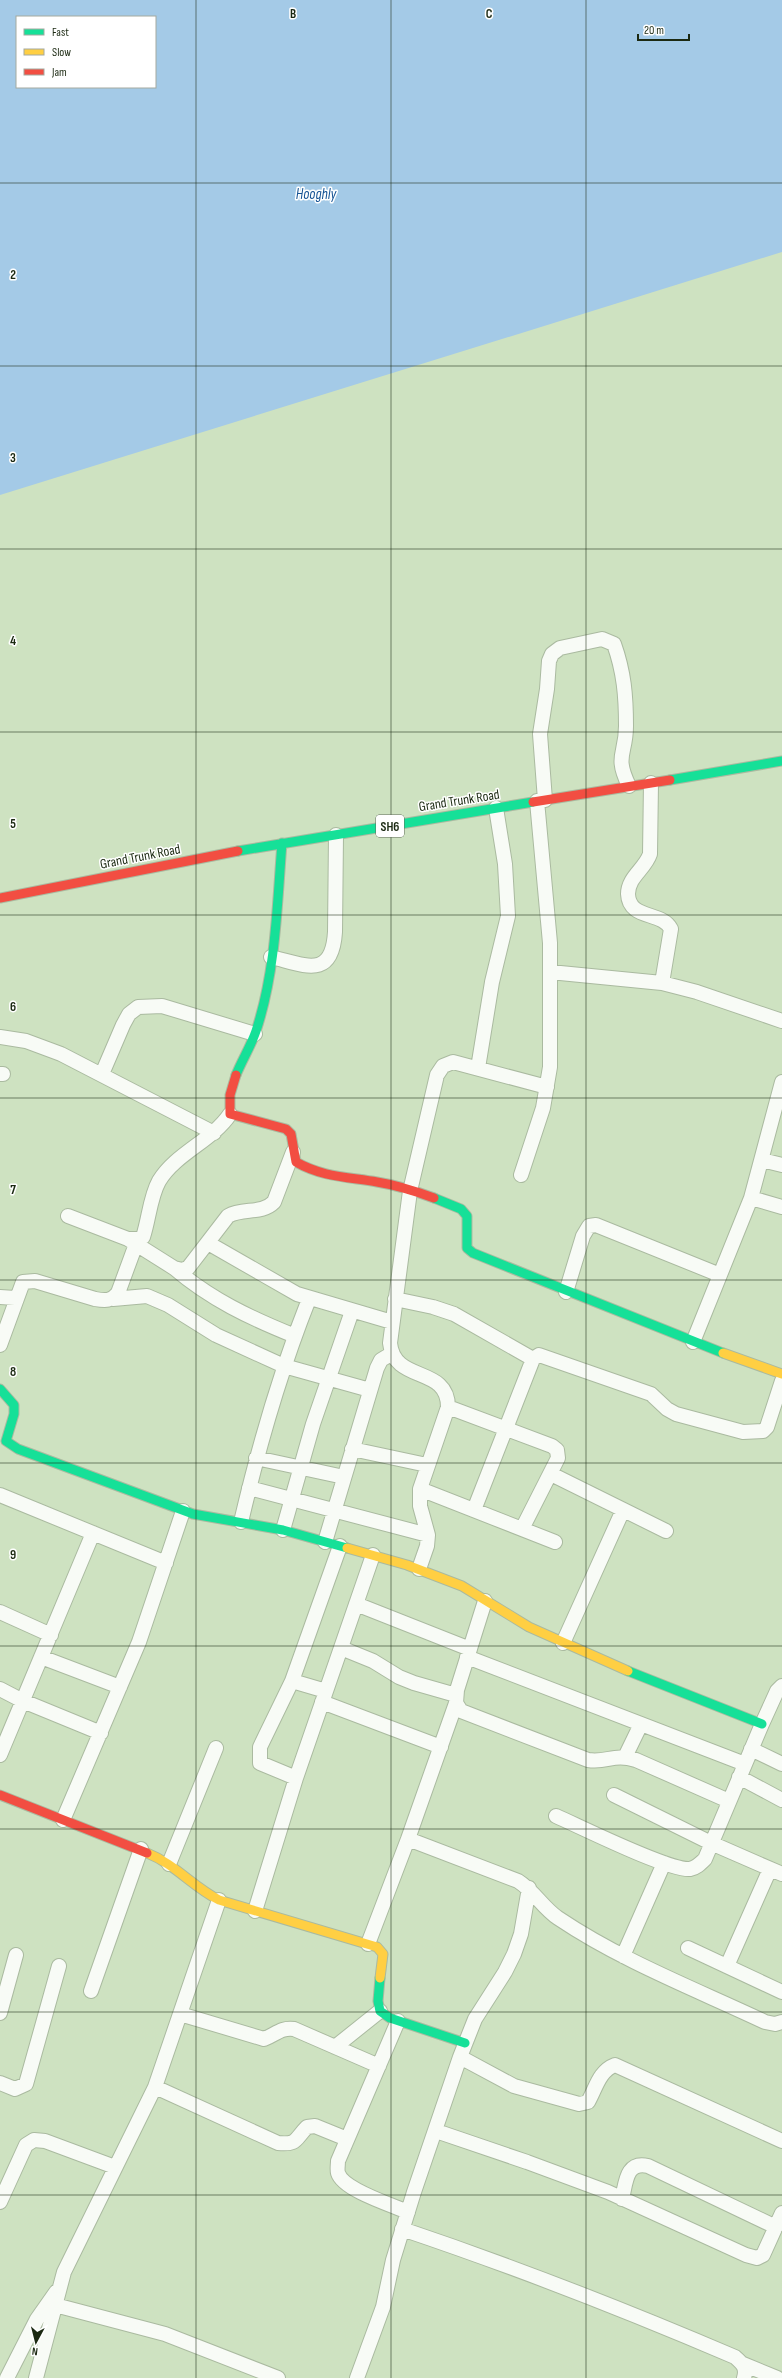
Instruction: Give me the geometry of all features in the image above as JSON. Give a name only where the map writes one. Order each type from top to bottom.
[{"type":"street","points":[[521,1175],[543,1108],[550,1067],[550,972],[541,801],[540,734],[547,689],[549,661],[552,654],[560,648],[602,639],[614,644],[623,670],[626,729],[620,765],[629,786]]},
{"type":"street","name":"Grand Trunk Road","points":[[0,898],[282,843],[782,761]]},
{"type":"street","points":[[652,783],[650,854],[647,862],[634,877],[628,894],[630,903],[637,912],[661,918],[668,923],[671,929],[662,983]]},
{"type":"street","points":[[478,1068],[492,982],[508,916],[505,864],[496,808]]},
{"type":"street","points":[[271,957],[314,967],[324,964],[331,957],[336,932],[336,835]]},
{"type":"street","points":[[132,1241],[143,1236],[158,1182],[166,1171],[221,1127],[230,1114],[227,1101],[255,1034],[264,1002],[271,957],[282,843]]},
{"type":"street","points":[[550,972],[662,983],[697,992],[782,1021]]},
{"type":"street","points":[[102,1074],[123,1025],[129,1014],[138,1007],[162,1006],[255,1034]]},
{"type":"street","points":[[0,1037],[26,1041],[42,1046],[102,1074],[214,1133]]},
{"type":"street","points":[[419,1569],[427,1546],[428,1536],[420,1506],[420,1489],[448,1407],[448,1397],[441,1386],[397,1364],[391,1354],[392,1322],[410,1191],[437,1075],[442,1066],[453,1062],[547,1087]]},
{"type":"street","points":[[693,1342],[751,1198],[782,1082]]},
{"type":"street","points":[[230,1114],[286,1130],[291,1134],[296,1162],[320,1174],[387,1184],[461,1209],[467,1216],[467,1248],[473,1253],[566,1292],[693,1342],[782,1374]]},
{"type":"street","points":[[174,1268],[182,1270],[188,1268],[228,1216],[234,1212],[268,1208],[274,1202],[293,1152]]},
{"type":"street","points":[[762,1160],[782,1165]]},
{"type":"street","points":[[751,1198],[782,1207]]},
{"type":"street","points":[[68,1216],[132,1241],[174,1268],[192,1283],[226,1305],[295,1336]]},
{"type":"street","points":[[566,1292],[583,1236],[588,1226],[596,1225],[720,1276]]},
{"type":"street","points":[[113,1299],[118,1293],[132,1241]]},
{"type":"street","points":[[208,1243],[280,1286],[309,1299],[392,1322]]},
{"type":"street","points":[[0,1345],[15,1298],[23,1282],[28,1280],[106,1301],[138,1296],[158,1300],[216,1335],[284,1366],[370,1390]]},
{"type":"street","points":[[0,1297],[15,1298]]},
{"type":"street","points":[[241,1522],[256,1458],[284,1366],[309,1299]]},
{"type":"street","points":[[395,1299],[433,1307],[454,1314],[533,1359]]},
{"type":"street","points":[[283,1530],[300,1467],[352,1311]]},
{"type":"street","points":[[325,1542],[370,1390],[381,1360],[391,1354]]},
{"type":"street","points":[[474,1510],[533,1359],[539,1355],[651,1394],[667,1409],[676,1414],[743,1432],[763,1431],[767,1427],[782,1381]]},
{"type":"street","points":[[0,1388],[14,1405],[14,1414],[6,1441],[10,1445],[183,1511],[204,1517],[283,1530],[419,1569],[462,1586],[508,1616],[563,1643],[667,1687],[762,1724]]},
{"type":"street","points":[[448,1407],[552,1446],[557,1450],[558,1458],[522,1529]]},
{"type":"street","points":[[352,1450],[427,1465]]},
{"type":"street","points":[[256,1458],[344,1477]]},
{"type":"street","points":[[550,1474],[666,1531]]},
{"type":"street","points":[[249,1488],[428,1536]]},
{"type":"street","points":[[420,1489],[555,1542]]},
{"type":"street","points":[[0,1495],[166,1563]]},
{"type":"street","points":[[563,1643],[623,1510]]},
{"type":"street","points":[[63,1820],[140,1642],[183,1511]]},
{"type":"street","points":[[0,1755],[93,1533]]},
{"type":"street","points":[[296,1778],[266,1767],[260,1763],[258,1756],[260,1746],[292,1681],[340,1546]]},
{"type":"street","points":[[255,1911],[296,1778],[374,1555]]},
{"type":"street","points":[[368,1944],[408,1839],[440,1747],[485,1601]]},
{"type":"street","points":[[356,1604],[468,1653],[641,1724],[745,1764]]},
{"type":"street","points":[[0,1612],[51,1634]]},
{"type":"street","points":[[341,1648],[373,1661],[399,1677],[456,1699],[461,1711],[477,1719],[588,1760],[597,1761],[613,1756],[625,1757],[729,1801]]},
{"type":"street","points":[[42,1657],[120,1687]]},
{"type":"street","points":[[292,1681],[324,1697],[440,1747]]},
{"type":"street","points":[[556,1816],[664,1863],[690,1869],[699,1866],[704,1859],[777,1691],[782,1686]]},
{"type":"street","points":[[0,1689],[23,1702],[100,1733]]},
{"type":"street","points":[[625,1757],[641,1724]]},
{"type":"street","points":[[169,1864],[216,1748]]},
{"type":"street","points":[[751,1749],[782,1764]]},
{"type":"street","points":[[739,1778],[782,1800]]},
{"type":"street","points":[[614,1795],[711,1843],[776,1871],[727,1966]]},
{"type":"street","points":[[0,1796],[141,1849],[169,1864],[203,1892],[219,1900],[377,1947],[383,1954],[378,2001],[380,2011],[398,2021],[465,2043]]},
{"type":"street","points":[[408,1839],[505,1875],[529,1888],[557,1917],[623,1956],[765,2022],[775,2024],[782,2022]]},
{"type":"street","points":[[91,1991],[141,1849]]},
{"type":"street","points":[[623,1956],[664,1863]]},
{"type":"street","points":[[358,2378],[383,2307],[402,2229],[460,2057],[474,2019],[505,1972],[514,1954],[522,1934],[529,1888]]},
{"type":"street","points":[[36,2378],[55,2305],[73,2252],[155,2087],[219,1900]]},
{"type":"street","points":[[688,1948],[782,1992]]},
{"type":"street","points":[[0,2013],[16,1955]]},
{"type":"street","points":[[0,2083],[15,2089],[26,2084],[59,1966]]},
{"type":"street","points":[[334,2047],[380,2011]]},
{"type":"street","points":[[180,2014],[264,2040],[273,2036],[278,2031],[287,2028],[294,2029],[379,2066]]},
{"type":"street","points":[[398,2021],[338,2161],[338,2173],[344,2182],[408,2212]]},
{"type":"street","points":[[460,2057],[514,2086],[578,2104],[588,2102],[601,2076],[607,2068],[615,2065],[782,2141]]},
{"type":"street","points":[[155,2087],[278,2143],[289,2144],[297,2140],[307,2128],[315,2126],[347,2139]]},
{"type":"street","points":[[436,2131],[527,2162],[622,2199],[746,2255],[757,2258],[764,2255],[782,2213]]},
{"type":"street","points":[[0,2202],[26,2145],[34,2140],[45,2141],[115,2167]]},
{"type":"street","points":[[622,2199],[630,2171],[635,2165],[641,2164],[776,2227]]},
{"type":"street","points":[[402,2229],[514,2267],[624,2310],[735,2357],[743,2364],[777,2378]]},
{"type":"street","points":[[7,2378],[37,2319],[60,2288]]},
{"type":"street","points":[[55,2305],[166,2334],[278,2378]]},
{"type":"street","points":[[743,2364],[746,2371],[744,2378]]},
{"type":"water","name":"Hooghly","points":[[0,0],[782,0],[782,252],[0,495]]},
{"type":"traffic: fast","points":[[670,780],[782,761]]},
{"type":"traffic: fast","points":[[238,851],[533,802]]},
{"type":"traffic: fast","points":[[236,1075],[256,1031],[268,985],[275,938],[282,843]]},
{"type":"traffic: fast","points":[[434,1198],[461,1209],[467,1216],[467,1248],[473,1253],[723,1353]]},
{"type":"traffic: fast","points":[[0,1389],[14,1405],[14,1414],[6,1441],[18,1449],[193,1514],[283,1530],[347,1548]]},
{"type":"traffic: fast","points":[[628,1671],[762,1724]]},
{"type":"traffic: fast","points":[[380,1978],[378,2001],[380,2011],[390,2018],[465,2043]]},
{"type":"traffic: slow","points":[[723,1353],[782,1374]]},
{"type":"traffic: slow","points":[[347,1548],[407,1565],[462,1586],[529,1627],[628,1671]]},
{"type":"traffic: slow","points":[[147,1853],[166,1863],[201,1889],[219,1900],[377,1947],[383,1954],[380,1978]]},
{"type":"traffic: jam","points":[[533,802],[670,780]]},
{"type":"traffic: jam","points":[[0,898],[238,851]]},
{"type":"traffic: jam","points":[[236,1075],[230,1095],[230,1114],[286,1129],[291,1134],[296,1162],[325,1174],[391,1185],[434,1198]]},
{"type":"traffic: jam","points":[[0,1795],[147,1853]]}]
